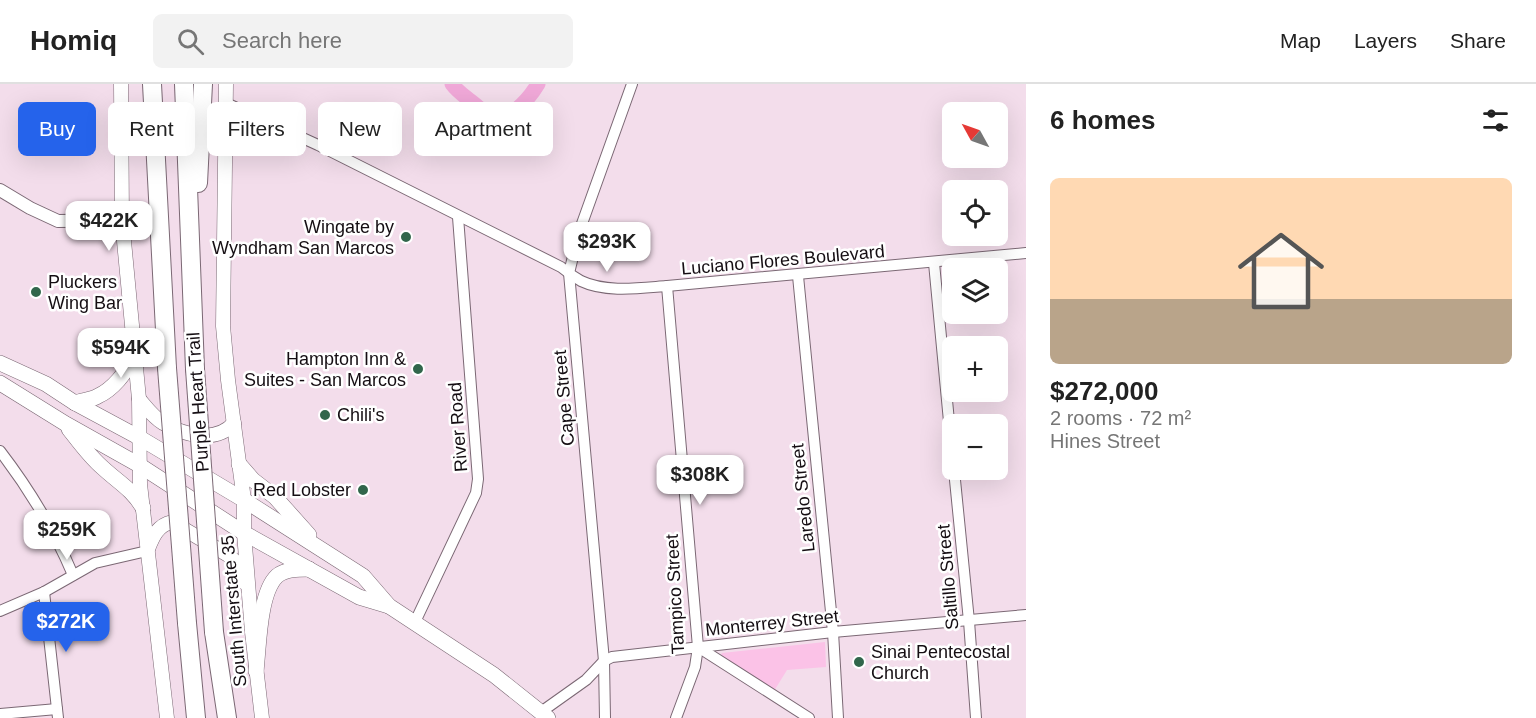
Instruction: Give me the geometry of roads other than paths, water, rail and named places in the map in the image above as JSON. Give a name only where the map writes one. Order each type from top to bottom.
[{"type":"highway","name":"Purple Heart Trail","points":[[184,84],[195,369],[214,632],[227,718]]},
{"type":"highway","points":[[192,302],[203,84]]},
{"type":"highway","name":"Purple Heart Trail","points":[[151,87],[167,368],[196,718]]},
{"type":"main road","points":[[121,84],[122,220],[139,399],[139,465],[167,718]]},
{"type":"main road","name":"South Interstate 35","points":[[226,84],[226,102]]},
{"type":"main road","name":"South Interstate 35","points":[[225,156],[223,326],[244,500],[244,533],[262,718]]},
{"type":"main road","points":[[75,403],[88,398],[96,398],[108,390],[123,375],[135,357]]},
{"type":"main road","points":[[0,363],[46,384],[244,500],[363,576],[389,606]]},
{"type":"main road","points":[[0,383],[139,465],[244,533],[359,597],[389,606],[494,675],[544,715]]},
{"type":"main road","points":[[139,399],[151,414],[162,422],[189,434],[215,435],[226,432],[234,423]]},
{"type":"main road","points":[[66,424],[86,451],[136,496],[143,508]]},
{"type":"main road","points":[[239,464],[253,480],[275,497],[323,550]]},
{"type":"main road","points":[[147,551],[158,529],[172,522],[228,555],[238,564],[250,596]]},
{"type":"main road","points":[[256,671],[264,601],[268,588],[279,574],[293,569],[310,569]]},
{"type":"street","name":"Cape Street","points":[[605,718],[604,661],[569,273],[579,232],[632,84]]},
{"type":"street","name":"Luciano Flores Boulevard","points":[[306,140],[581,281],[610,288],[798,276],[1026,253]]},
{"type":"street","points":[[0,190],[58,221],[122,220]]},
{"type":"street","name":"River Road","points":[[415,622],[476,493],[478,479],[458,217]]},
{"type":"street","points":[[934,263],[948,414]]},
{"type":"street","name":"Laredo Street","points":[[798,276],[833,633],[838,718]]},
{"type":"street","name":"Tampico Street","points":[[667,286],[698,647],[695,667],[676,718]]},
{"type":"street","points":[[0,451],[46,518],[73,575]]},
{"type":"street","name":"Saltillo Street","points":[[955,480],[976,718]]},
{"type":"street","points":[[0,611],[44,592],[94,563],[147,551]]},
{"type":"street","points":[[0,714],[57,713],[44,592]]},
{"type":"street","name":"Monterrey Street","points":[[604,661],[612,657],[698,647],[1026,615]]},
{"type":"street","points":[[698,647],[809,718]]},
{"type":"street","points":[[544,715],[586,680],[604,661]]},
{"type":"waterway","points":[[452,84],[480,108],[487,118],[495,119],[502,118],[517,109],[538,84]]},
{"type":"place","name":"Wingate by Wyndham San Marcos","points":[[406,237]]},
{"type":"place","name":"Pluckers Wing Bar","points":[[36,292]]},
{"type":"place","name":"Hampton Inn & Suites - San Marcos","points":[[418,369]]},
{"type":"place","name":"Chili's","points":[[325,415]]},
{"type":"place","name":"Red Lobster","points":[[363,490]]},
{"type":"place","name":"Sinai Pentecostal Church","points":[[859,662]]}]
